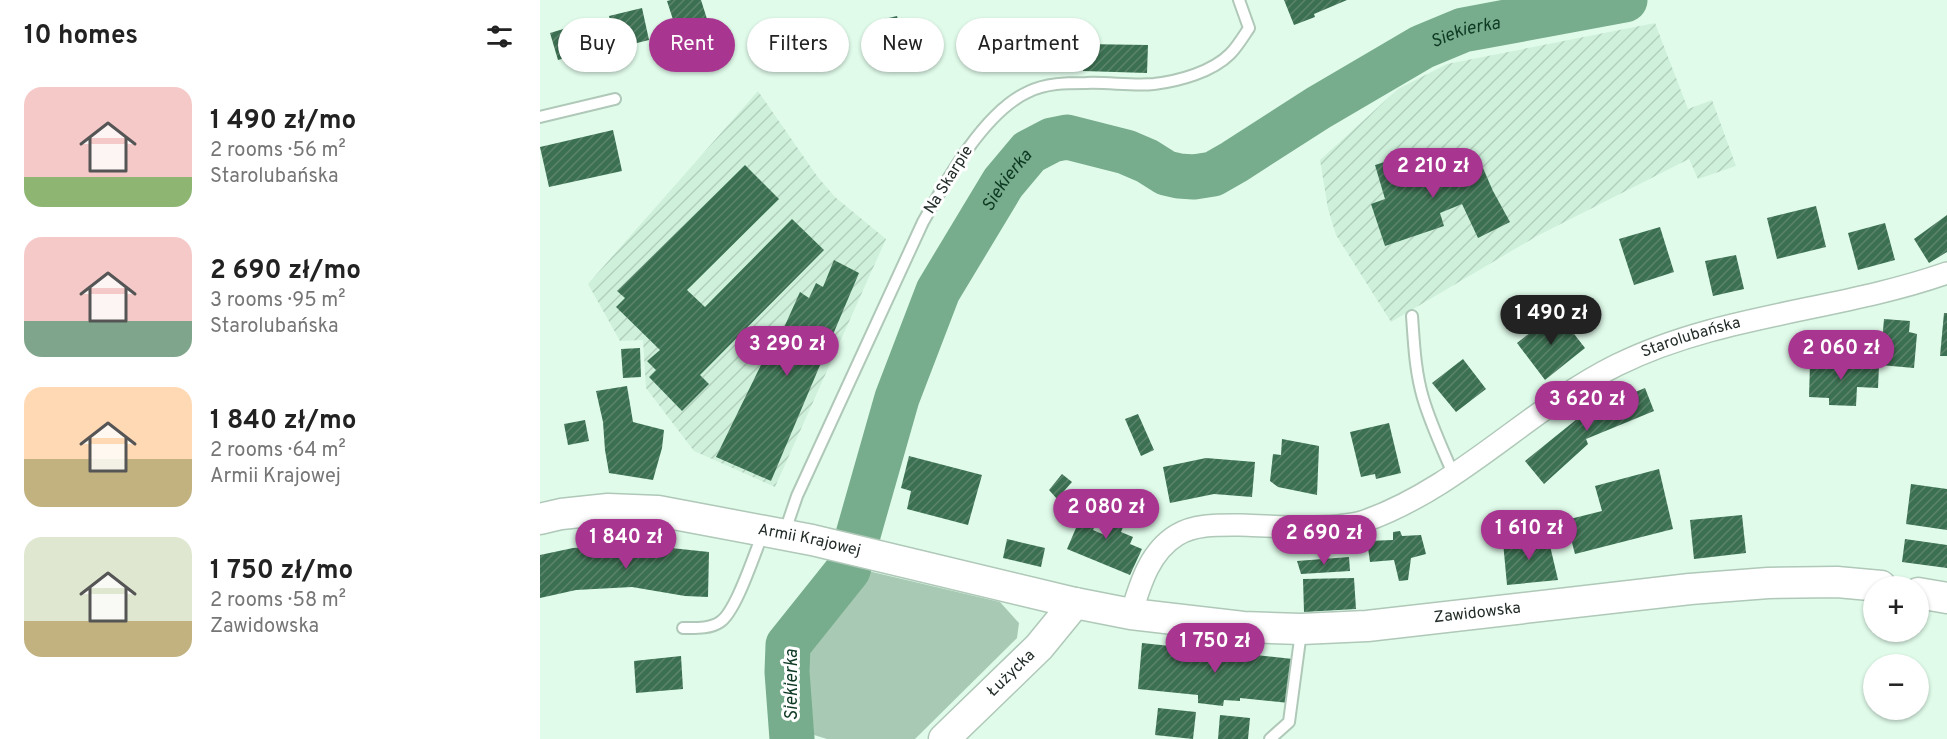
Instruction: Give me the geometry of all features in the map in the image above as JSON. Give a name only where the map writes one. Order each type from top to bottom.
[{"type":"main road","name":"Armii Krajowej","points":[[540,519],[561,514],[608,509],[658,512],[812,540],[1075,603]]},
{"type":"main road","name":"Zawidowska","points":[[1075,603],[1131,614],[1243,627],[1301,629],[1367,626],[1690,589],[1768,583],[1837,582],[1863,584]]},
{"type":"main road","points":[[1929,595],[1947,598]]},
{"type":"main road","name":"Łużycka","points":[[944,739],[1039,647],[1075,603]]},
{"type":"street","name":"Starolubańska","points":[[1131,614],[1139,587],[1155,556],[1178,534],[1191,529],[1217,525],[1323,526],[1355,523],[1384,512],[1454,476],[1544,408],[1617,364],[1716,329],[1886,290],[1947,273]]},
{"type":"lane","name":"Na Skarpie","points":[[774,532],[797,496],[923,222],[972,142],[1001,111],[1027,92],[1041,87],[1059,83],[1153,84],[1210,68],[1229,55],[1249,28],[1239,0]]},
{"type":"lane","points":[[540,117],[615,99]]},
{"type":"lane","points":[[1412,316],[1416,369],[1423,397],[1454,476]]},
{"type":"lane","points":[[683,628],[703,628],[722,621],[774,532]]},
{"type":"lane","points":[[1270,739],[1289,722],[1301,629]]},
{"type":"shaded area","points":[[1655,23],[1688,109],[1712,100],[1736,166],[1698,179],[1689,159],[1537,236],[1391,322],[1336,235],[1328,209],[1320,160],[1398,89],[1447,64]]},
{"type":"shaded area","points":[[758,91],[817,176],[835,197],[886,239],[775,487],[694,451],[646,388],[643,340],[620,341],[588,284]]},
{"type":"shaded area","points":[[868,571],[1000,602],[1019,623],[1017,638],[915,739],[827,739],[814,735],[807,655]]},
{"type":"building","points":[[701,0],[707,18],[672,18],[667,1]]},
{"type":"building","points":[[1284,0],[1347,0],[1294,25]]},
{"type":"building","points":[[642,8],[649,40],[637,43],[637,18],[610,18],[609,16]]},
{"type":"building","points":[[558,31],[558,60],[550,33]]},
{"type":"building","points":[[1100,44],[1148,45],[1147,73],[1100,72]]},
{"type":"building","points":[[613,130],[622,171],[549,187],[540,147]]},
{"type":"building","points":[[1417,152],[1426,176],[1479,159],[1510,222],[1478,238],[1462,204],[1440,213],[1444,226],[1385,246],[1371,204],[1385,199],[1375,165]]},
{"type":"building","points":[[745,165],[779,199],[687,290],[705,307],[792,219],[824,250],[700,375],[709,384],[682,411],[649,377],[656,370],[647,361],[660,350],[616,307],[625,298],[617,291]]},
{"type":"building","points":[[1816,206],[1826,247],[1777,259],[1767,218]]},
{"type":"building","points":[[1947,215],[1947,252],[1929,263],[1914,239]]},
{"type":"building","points":[[1885,223],[1895,260],[1858,270],[1848,233]]},
{"type":"building","points":[[1660,227],[1674,272],[1634,285],[1619,239]]},
{"type":"building","points":[[1736,255],[1744,289],[1713,296],[1705,261]]},
{"type":"building","points":[[834,260],[859,273],[771,481],[716,457],[778,330],[782,332],[800,292],[809,298],[816,283],[823,287]]},
{"type":"building","points":[[1557,312],[1585,348],[1545,380],[1517,343]]},
{"type":"building","points":[[1944,313],[1947,313],[1947,356],[1940,356]]},
{"type":"building","points":[[1884,319],[1910,321],[1909,332],[1917,334],[1914,368],[1880,365]]},
{"type":"building","points":[[640,348],[641,377],[623,378],[621,349]]},
{"type":"building","points":[[1831,358],[1844,358],[1844,365],[1879,366],[1878,388],[1857,387],[1856,406],[1829,405],[1829,398],[1809,397],[1810,364],[1831,365]]},
{"type":"building","points":[[1463,359],[1486,389],[1456,412],[1432,383]]},
{"type":"building","points":[[627,386],[633,422],[664,430],[662,448],[653,480],[609,473],[603,422],[596,391]]},
{"type":"building","points":[[1645,388],[1654,411],[1586,439],[1588,444],[1544,484],[1525,461],[1577,419],[1576,416]]},
{"type":"building","points":[[1138,414],[1154,450],[1141,456],[1125,419]]},
{"type":"building","points":[[585,420],[589,441],[568,445],[564,424]]},
{"type":"building","points":[[1389,423],[1401,473],[1376,479],[1375,474],[1361,477],[1350,432]]},
{"type":"building","points":[[1282,439],[1319,446],[1317,495],[1278,487],[1270,481],[1273,454],[1281,455]]},
{"type":"building","points":[[909,456],[982,475],[968,525],[907,509],[911,491],[901,488]]},
{"type":"building","points":[[1206,458],[1255,462],[1252,497],[1214,494],[1170,503],[1163,467]]},
{"type":"building","points":[[1659,469],[1673,529],[1575,554],[1566,520],[1602,511],[1595,486]]},
{"type":"building","points":[[1062,474],[1072,482],[1057,499],[1049,490]]},
{"type":"building","points":[[1911,484],[1947,489],[1947,530],[1906,524]]},
{"type":"building","points":[[1098,498],[1129,513],[1121,532],[1133,537],[1130,544],[1142,549],[1130,575],[1067,549],[1082,514],[1097,521],[1093,530],[1107,536],[1113,524],[1103,520],[1105,516],[1093,509]]},
{"type":"building","points":[[1742,515],[1746,553],[1694,559],[1690,520]]},
{"type":"building","points":[[1400,531],[1402,536],[1421,535],[1426,554],[1411,558],[1408,580],[1399,581],[1394,560],[1370,562],[1367,541],[1393,540],[1393,532]]},
{"type":"building","points":[[1548,537],[1558,580],[1507,585],[1503,542]]},
{"type":"building","points":[[1007,539],[1045,548],[1041,567],[1003,558]]},
{"type":"building","points":[[1905,539],[1947,545],[1947,568],[1902,562]]},
{"type":"building","points":[[633,544],[709,552],[708,597],[685,596],[632,587],[576,590],[540,598],[540,555],[573,548]]},
{"type":"building","points":[[1349,557],[1350,571],[1301,574],[1297,561]]},
{"type":"building","points":[[1354,578],[1356,609],[1304,612],[1303,579]]},
{"type":"building","points":[[1142,643],[1293,659],[1289,703],[1240,698],[1240,701],[1224,700],[1223,706],[1198,703],[1198,695],[1138,689]]},
{"type":"building","points":[[681,656],[683,689],[636,693],[634,661]]},
{"type":"building","points":[[1158,708],[1196,712],[1193,739],[1155,735]]},
{"type":"building","points":[[1220,715],[1250,718],[1248,739],[1218,739]]},
{"type":"waterway","name":"Siekierka","points":[[792,739],[787,672],[788,645],[848,570],[897,398],[938,291],[1003,183],[1029,152],[1052,140],[1067,137],[1126,152],[1166,173],[1194,177],[1213,174],[1318,108],[1422,47],[1463,30],[1625,0]]}]
